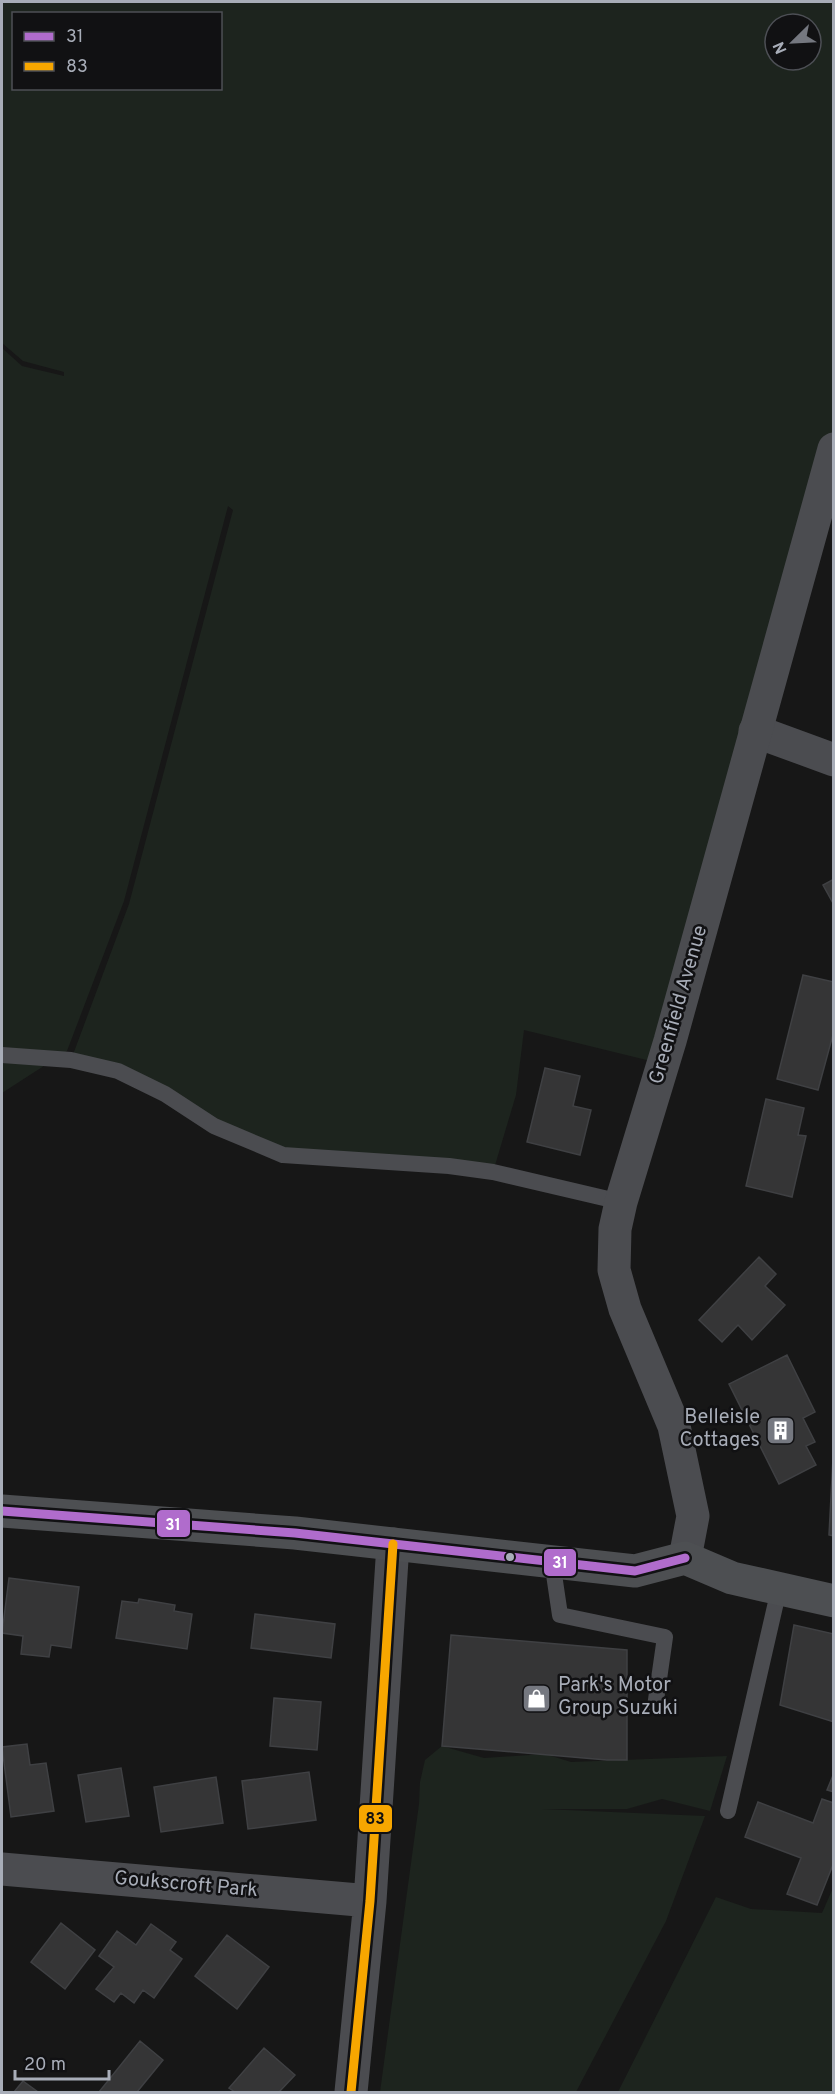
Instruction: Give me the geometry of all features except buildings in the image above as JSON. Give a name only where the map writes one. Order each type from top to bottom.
[{"type":"main road","points":[[2,1511],[295,1533],[635,1571],[685,1558],[732,1578],[834,1601]]},
{"type":"street","name":"Greenfield Avenue","points":[[685,1558],[693,1516],[674,1426],[625,1309],[614,1270],[615,1229],[621,1202],[670,1041],[834,449]]},
{"type":"street","points":[[755,731],[834,760]]},
{"type":"street","points":[[351,2092],[370,1901],[393,1544]]},
{"type":"street","name":"Goukscroft Park","points":[[2,1869],[370,1901]]},
{"type":"lane","points":[[2,1055],[70,1060],[117,1071],[165,1094],[214,1125],[282,1155],[493,1172],[621,1202]]},
{"type":"lane","points":[[552,1562],[560,1615],[666,1637],[655,1707]]},
{"type":"lane","points":[[728,1811],[779,1589]]},
{"type":"shaded area","points":[[2,2],[833,2],[833,448],[663,1064],[524,1030],[516,1095],[493,1172],[283,1155],[165,1094],[71,1060],[129,904],[233,510],[228,506],[124,901],[67,1051],[2,1093],[2,348],[22,366],[64,376],[64,372],[23,361],[2,343]]},
{"type":"shaded area","points":[[442,1746],[484,1758],[545,1754],[571,1762],[727,1756],[710,1811],[662,1799],[627,1809],[542,1809],[705,1816],[666,1921],[576,2092],[380,2092],[419,1804],[420,1782],[425,1760]]},
{"type":"shaded area","points":[[833,1888],[833,2092],[618,2092],[716,1897],[751,1909],[822,1913]]},
{"type":"transit line","name":"31","points":[[2,1511],[295,1533],[635,1571],[685,1558]]},
{"type":"transit line","name":"83","points":[[351,2092],[370,1901],[393,1544]]},
{"type":"place","name":"Belleisle Cottages","points":[[781,1430]]},
{"type":"place","name":"Park's Motor Group Suzuki","points":[[537,1698]]}]
